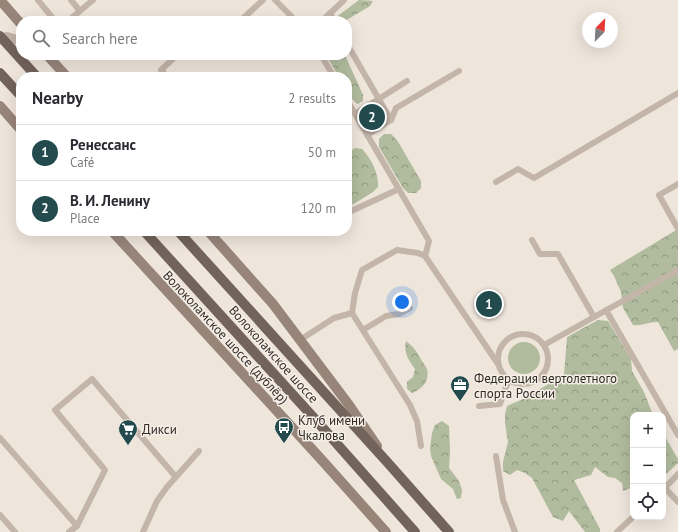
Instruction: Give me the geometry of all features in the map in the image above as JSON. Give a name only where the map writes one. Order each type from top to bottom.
[{"type":"main road","points":[[0,37],[16,54]]},
{"type":"main road","points":[[21,60],[32,72]]},
{"type":"main road","points":[[0,73],[16,91]]},
{"type":"main road","name":"Волоколамское шоссе","points":[[149,236],[416,532]]},
{"type":"main road","name":"Волоколамское шоссе","points":[[183,236],[258,317],[449,532]]},
{"type":"street","points":[[0,0],[16,18]]},
{"type":"street","points":[[0,37],[16,40]]},
{"type":"street","points":[[52,60],[62,72]]},
{"type":"street","points":[[0,106],[16,124]]},
{"type":"street","name":"Волоколамское шоссе (дублёр)","points":[[117,236],[386,532]]},
{"type":"street","points":[[213,236],[255,283],[300,340],[349,405],[388,462]]},
{"type":"lane","points":[[38,0],[51,16]]},
{"type":"lane","points":[[71,0],[80,11]]},
{"type":"lane","points":[[74,16],[93,0]]},
{"type":"lane","points":[[245,16],[263,0]]},
{"type":"lane","points":[[275,0],[291,16]]},
{"type":"lane","points":[[327,16],[344,0]]},
{"type":"lane","points":[[352,53],[391,120]]},
{"type":"lane","points":[[163,72],[161,70],[172,60]]},
{"type":"lane","points":[[324,60],[331,72]]},
{"type":"lane","points":[[367,135],[391,120],[396,108],[459,71]]},
{"type":"lane","points":[[355,114],[407,81]]},
{"type":"lane","points":[[496,182],[518,169],[534,178],[678,93]]},
{"type":"lane","points":[[352,109],[429,241],[425,256]]},
{"type":"lane","points":[[678,184],[659,195],[678,229]]},
{"type":"lane","points":[[352,211],[399,189]]},
{"type":"lane","points":[[532,240],[540,254],[558,254],[594,317]]},
{"type":"lane","points":[[421,446],[417,421],[410,405],[352,313],[355,293],[362,270],[396,250],[425,256],[498,364],[502,373],[509,379],[518,383],[527,383],[536,380],[543,373],[547,364],[547,354],[544,345],[537,338],[528,334],[518,334],[509,338],[502,345],[498,354],[498,364]]},
{"type":"lane","points":[[544,345],[678,270]]},
{"type":"lane","points":[[363,330],[386,316],[399,314],[410,308]]},
{"type":"lane","points":[[606,310],[678,435]]},
{"type":"lane","points":[[300,340],[334,318],[352,313]]},
{"type":"lane","points":[[69,532],[76,526],[105,470],[55,410],[92,379],[175,476]]},
{"type":"lane","points":[[479,406],[500,404],[509,379]]},
{"type":"lane","points":[[0,438],[76,526]]},
{"type":"lane","points":[[143,532],[157,501],[175,476],[199,451]]},
{"type":"lane","points":[[496,456],[503,500],[515,532]]},
{"type":"lane","points":[[666,487],[678,474]]},
{"type":"lane","points":[[666,491],[678,502]]},
{"type":"lane","points":[[0,515],[15,532]]},
{"type":"lane","points":[[617,532],[630,520]]},
{"type":"green space","points":[[359,0],[373,1],[370,6],[352,17],[338,16]]},
{"type":"green space","points":[[329,60],[347,60],[363,95],[363,101],[358,104],[352,99],[352,72],[336,72]]},
{"type":"green space","points":[[384,134],[391,134],[397,140],[421,181],[421,188],[416,193],[408,193],[403,188],[379,147],[379,139]]},
{"type":"green space","points":[[355,148],[362,149],[368,157],[376,172],[378,187],[373,192],[352,205],[352,150]]},
{"type":"green space","points":[[678,229],[678,349],[674,351],[658,322],[633,325],[623,308],[621,292],[610,270]]},
{"type":"green space","points":[[598,320],[608,321],[631,359],[632,371],[644,392],[652,412],[630,412],[630,488],[623,491],[622,483],[615,478],[608,477],[595,467],[591,475],[574,480],[600,529],[600,532],[585,532],[569,511],[563,521],[553,517],[532,478],[517,470],[510,475],[503,471],[503,462],[508,442],[505,423],[507,406],[523,399],[564,375],[567,337]]},
{"type":"green space","points":[[406,341],[417,352],[427,368],[428,373],[425,384],[412,393],[407,389],[407,382],[413,377],[415,369],[406,353]]},
{"type":"green space","points":[[521,342],[527,342],[537,349],[540,358],[539,364],[533,371],[527,374],[521,374],[511,367],[508,361],[508,355],[515,345]]},
{"type":"green space","points":[[442,421],[449,426],[449,468],[459,481],[462,490],[461,498],[457,499],[453,489],[441,479],[431,456],[430,448],[432,433],[435,425]]},
{"type":"green space","points":[[666,438],[678,459],[678,463],[666,474]]},
{"type":"place","name":"В. И. Ленину","points":[[372,117]]},
{"type":"place","name":"Ренессанс","points":[[489,304]]},
{"type":"place","name":"Федерация вертолетного спорта России","points":[[460,402]]},
{"type":"place","name":"Клуб имени Чкалова","points":[[284,444]]},
{"type":"place","name":"Дикси","points":[[128,446]]}]
